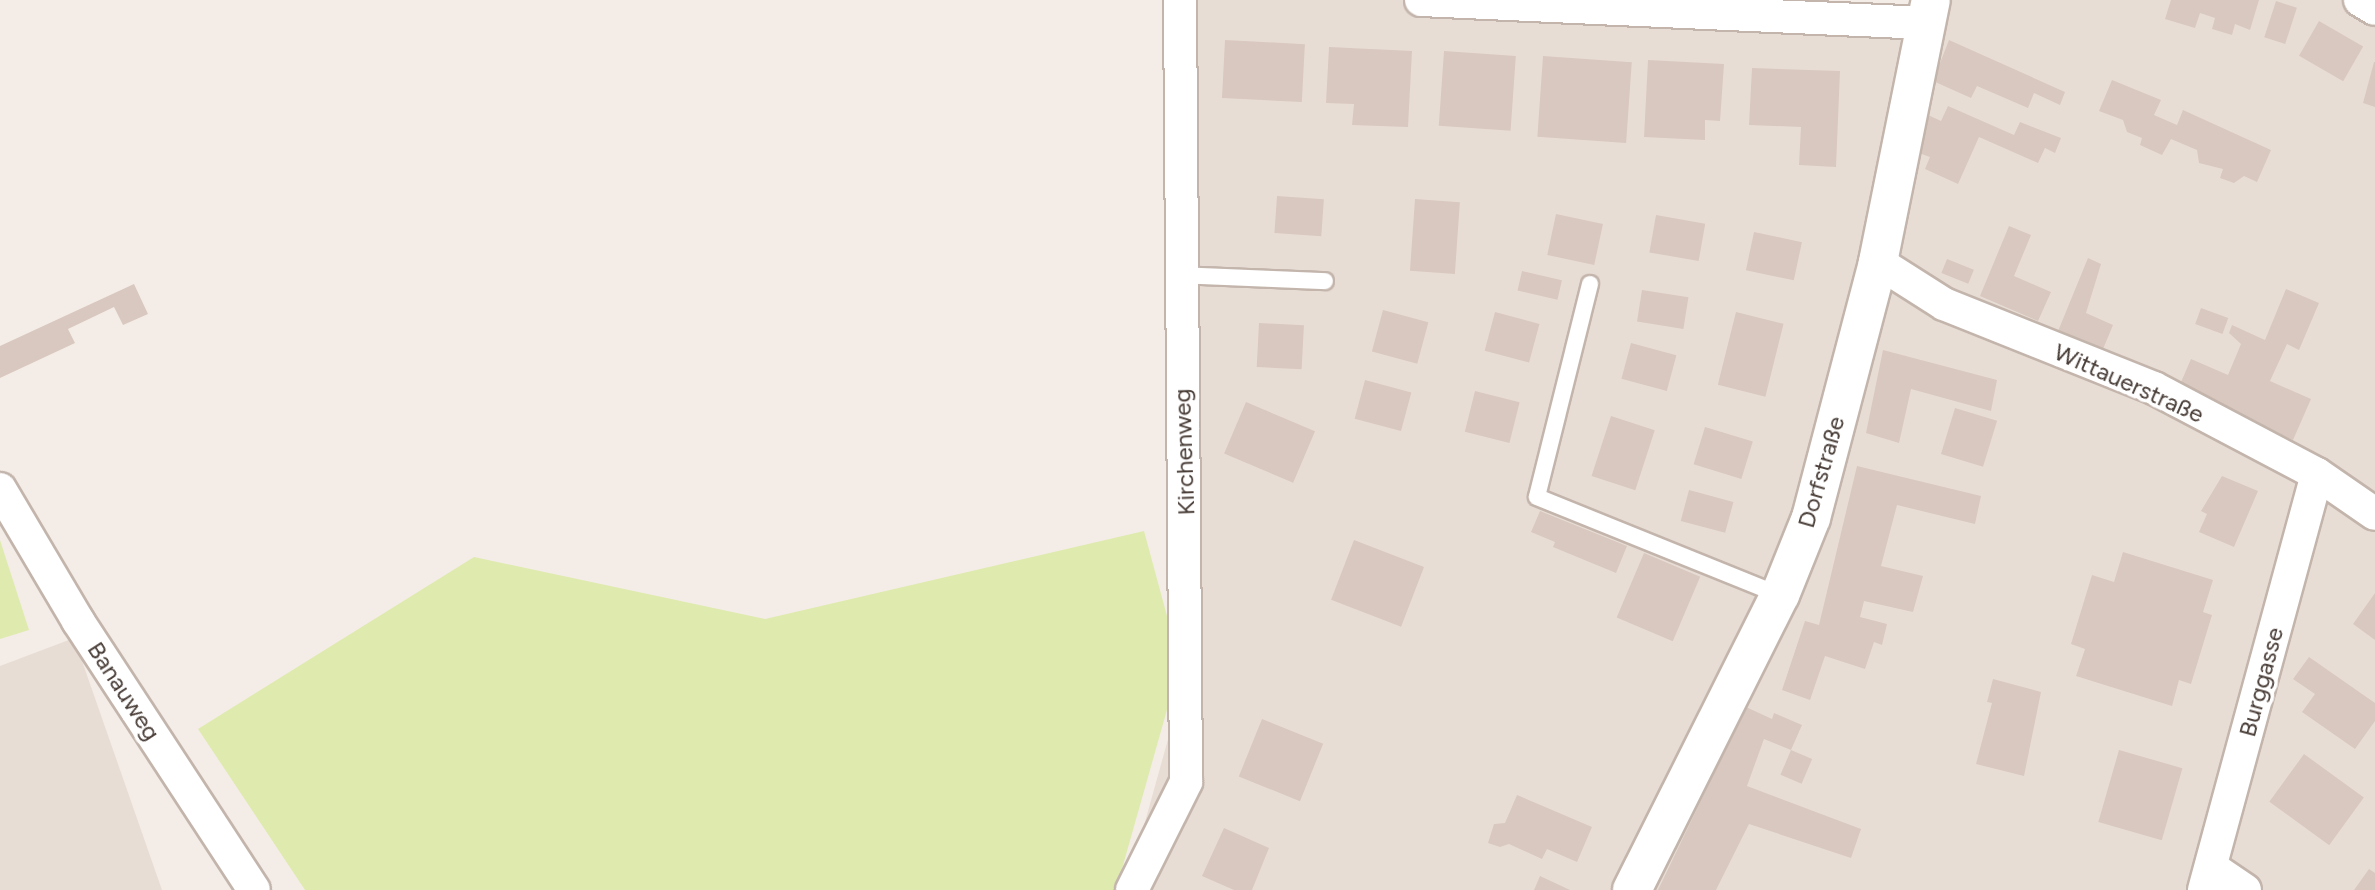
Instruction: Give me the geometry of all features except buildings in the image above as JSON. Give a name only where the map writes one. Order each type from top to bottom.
[{"type":"street","name":"Kirchenweg","points":[[1132,890],[1186,782],[1186,528],[1179,275],[1180,0]]},
{"type":"street","points":[[1421,0],[1928,12]]},
{"type":"street","points":[[2360,0],[2375,9]]},
{"type":"street","name":"Dorfstraße","points":[[1632,890],[1780,596],[1811,518],[1878,262],[1928,12]]},
{"type":"street","name":"Wittauerstraße","points":[[1878,262],[1944,304],[2154,388],[2317,474],[2375,514]]},
{"type":"street","name":"Burggasse","points":[[2208,878],[2317,474]]},
{"type":"street","name":"Banauweg","points":[[0,489],[78,621],[254,890]]},
{"type":"street","points":[[2208,878],[2245,890]]},
{"type":"lane","points":[[1179,275],[1325,281]]},
{"type":"lane","points":[[1590,284],[1537,497],[1780,596]]},
{"type":"shaded area","points":[[1182,0],[1729,0],[1911,10],[1914,0],[2375,0],[2375,890],[1126,890],[1189,664]]},
{"type":"shaded area","points":[[74,638],[162,890],[0,890],[0,666]]},
{"type":"green space","points":[[1144,531],[1180,664],[1116,890],[305,890],[198,729],[474,557],[765,619]]},
{"type":"green space","points":[[0,540],[29,630],[0,639]]}]
